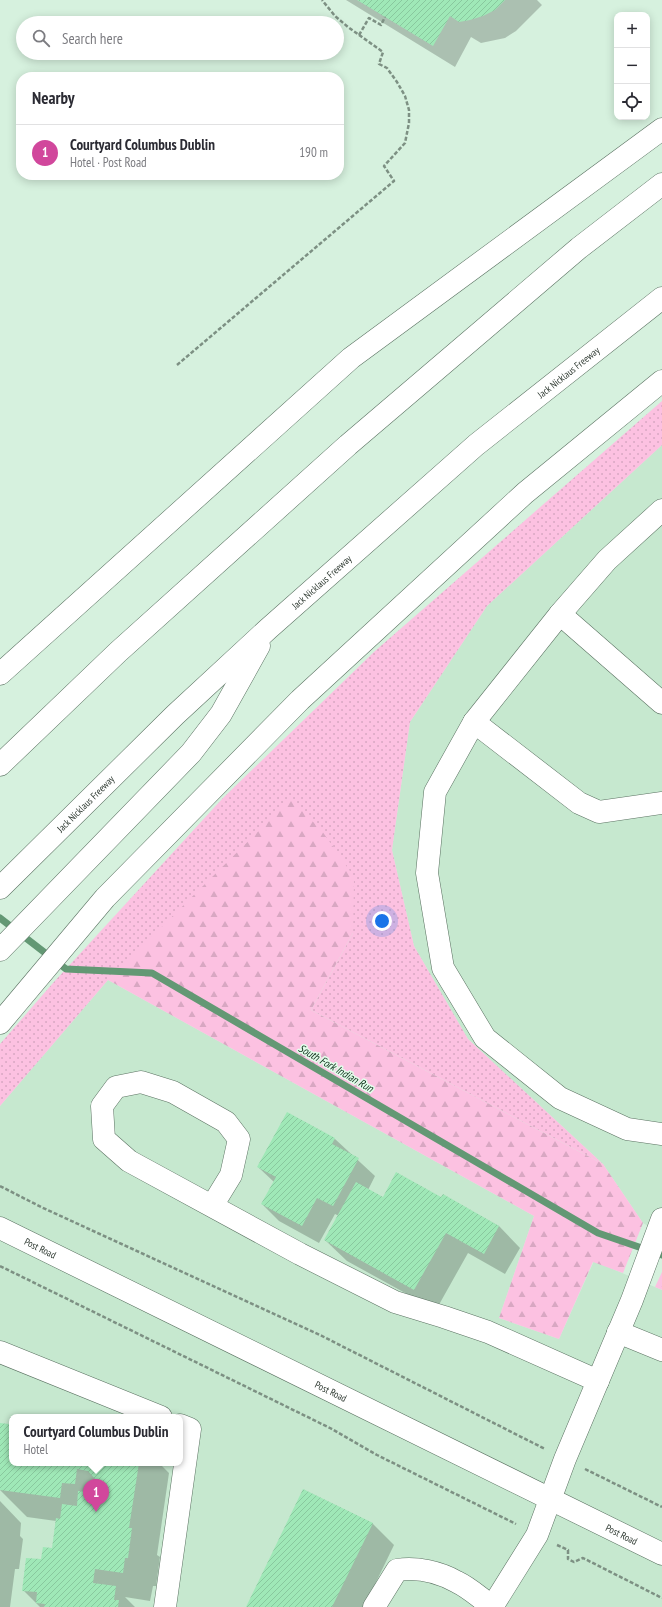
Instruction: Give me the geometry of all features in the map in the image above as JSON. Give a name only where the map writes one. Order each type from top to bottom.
[{"type":"main road","points":[[0,674],[351,358],[662,129]]},
{"type":"main road","points":[[0,765],[118,652],[348,445],[579,248],[662,184]]},
{"type":"main road","name":"Jack Nicklaus Freeway","points":[[0,888],[175,715],[268,629],[476,445],[662,298]]},
{"type":"main road","points":[[0,1023],[105,898],[311,690],[525,493],[662,381]]},
{"type":"main road","points":[[662,510],[607,560],[560,614],[474,722],[435,792],[428,873],[443,968],[485,1038],[560,1098],[627,1129],[662,1137]]},
{"type":"main road","points":[[560,614],[662,703]]},
{"type":"main road","points":[[0,950],[191,753],[221,714],[268,629]]},
{"type":"main road","points":[[474,722],[579,803],[599,812],[662,803]]},
{"type":"main road","points":[[212,1206],[231,1175],[239,1139],[226,1122],[173,1092],[141,1082],[116,1087],[102,1106],[104,1138],[129,1161],[212,1206],[395,1302],[444,1316],[488,1332],[598,1381]]},
{"type":"main road","points":[[374,1607],[397,1570],[411,1568],[433,1572],[458,1582],[492,1607],[537,1535],[565,1459],[632,1300],[662,1219]]},
{"type":"main road","name":"Post Road","points":[[0,1228],[662,1554]]},
{"type":"main road","points":[[618,1332],[662,1350]]},
{"type":"main road","points":[[0,1352],[154,1414]]},
{"type":"main road","points":[[165,1607],[190,1429],[183,1426]]},
{"type":"path","points":[[322,0],[335,16]]},
{"type":"path","points":[[359,35],[369,18],[381,25],[386,17]]},
{"type":"path","points":[[177,365],[394,181],[384,166],[405,143],[409,123],[409,110],[405,96],[387,68],[379,64],[383,52],[344,23]]},
{"type":"path","points":[[0,1186],[41,1207],[320,1335],[662,1507]]},
{"type":"path","points":[[0,1266],[330,1428],[377,1455],[568,1550],[568,1559],[574,1562],[583,1558],[662,1598]]},
{"type":"shaded area","points":[[662,445],[662,1234],[643,1223],[603,1164],[468,1039],[414,946],[392,850],[410,722],[487,606]]},
{"type":"shaded area","points":[[108,980],[534,1216],[499,1318],[559,1339],[594,1261],[662,1290],[662,1607],[0,1607],[0,1106]]},
{"type":"green space","points":[[662,401],[662,445],[487,606],[410,722],[392,850],[414,946],[468,1039],[603,1164],[311,1010],[353,933],[108,980],[0,1106],[0,1044],[53,983],[222,799],[375,651]]},
{"type":"green space","points":[[291,799],[322,831],[354,877],[353,933],[311,1010],[603,1164],[643,1223],[623,1273],[593,1262],[559,1339],[499,1318],[534,1216],[108,980]]},
{"type":"green space","points":[[662,1272],[662,1290],[655,1287]]},
{"type":"building","points":[[357,0],[505,0],[495,10],[470,20],[459,22],[450,16],[433,46]]},
{"type":"building","points":[[287,1112],[335,1138],[332,1144],[359,1158],[333,1206],[317,1198],[302,1226],[261,1204],[276,1177],[257,1167]]},
{"type":"building","points":[[396,1172],[441,1197],[443,1194],[499,1226],[484,1254],[446,1233],[414,1290],[324,1240],[356,1182],[383,1197]]},
{"type":"building","points":[[0,1423],[9,1424],[9,1466],[139,1466],[129,1528],[132,1528],[128,1558],[125,1558],[123,1573],[95,1569],[93,1583],[116,1586],[114,1600],[119,1600],[118,1607],[44,1607],[45,1604],[36,1603],[37,1592],[22,1591],[26,1558],[41,1559],[43,1547],[52,1548],[56,1518],[60,1519],[62,1504],[77,1506],[78,1491],[94,1493],[96,1480],[88,1471],[77,1469],[75,1484],[62,1483],[60,1498],[0,1490]]},
{"type":"building","points":[[303,1489],[373,1523],[332,1607],[246,1607]]},
{"type":"waterway","name":"South Fork Indian Run","points":[[0,918],[66,969],[152,973],[598,1233],[662,1255]]},
{"type":"place","name":"Courtyard Columbus Dublin","points":[[96,1512]]}]
